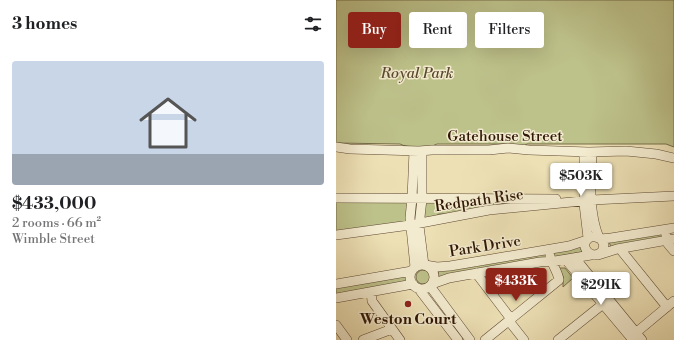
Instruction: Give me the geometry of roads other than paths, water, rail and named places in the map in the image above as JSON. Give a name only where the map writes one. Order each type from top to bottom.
[{"type":"street","name":"Gatehouse Street","points":[[336,147],[350,150],[418,151],[489,150],[508,148],[588,152],[633,151],[674,158]]},
{"type":"street","points":[[418,151],[415,224],[419,267],[410,278],[457,337],[470,340]]},
{"type":"street","points":[[587,200],[604,247],[602,252],[595,255],[587,252],[585,247],[587,239],[587,200],[588,152]]},
{"type":"street","name":"Redpath Rise","points":[[336,235],[415,224],[489,210],[587,200],[674,196]]},
{"type":"street","name":"Redpath Rise","points":[[336,198],[587,200]]},
{"type":"street","points":[[587,239],[593,236],[600,238],[671,233],[674,251]]},
{"type":"street","name":"Park Drive","points":[[431,285],[448,278],[540,262],[551,262],[595,255],[671,233]]},
{"type":"street","name":"Park Drive","points":[[336,284],[419,267],[445,267],[571,246],[587,239]]},
{"type":"street","points":[[485,340],[559,280],[558,274],[551,262],[549,249]]},
{"type":"street","points":[[571,259],[634,338],[670,304],[620,249]]},
{"type":"street","points":[[336,298],[416,286],[422,289],[431,285],[434,273],[432,270],[419,267]]},
{"type":"street","points":[[476,273],[524,340]]},
{"type":"street","points":[[431,285],[457,337]]},
{"type":"street","points":[[371,292],[372,301],[400,340]]},
{"type":"street","points":[[558,340],[606,301]]},
{"type":"street","points":[[336,325],[347,340]]},
{"type":"street","points":[[363,340],[392,329]]},
{"type":"place","name":"Weston Court","points":[[408,304]]},
{"type":"park label","name":"Royal Park","points":[[417,73]]}]
